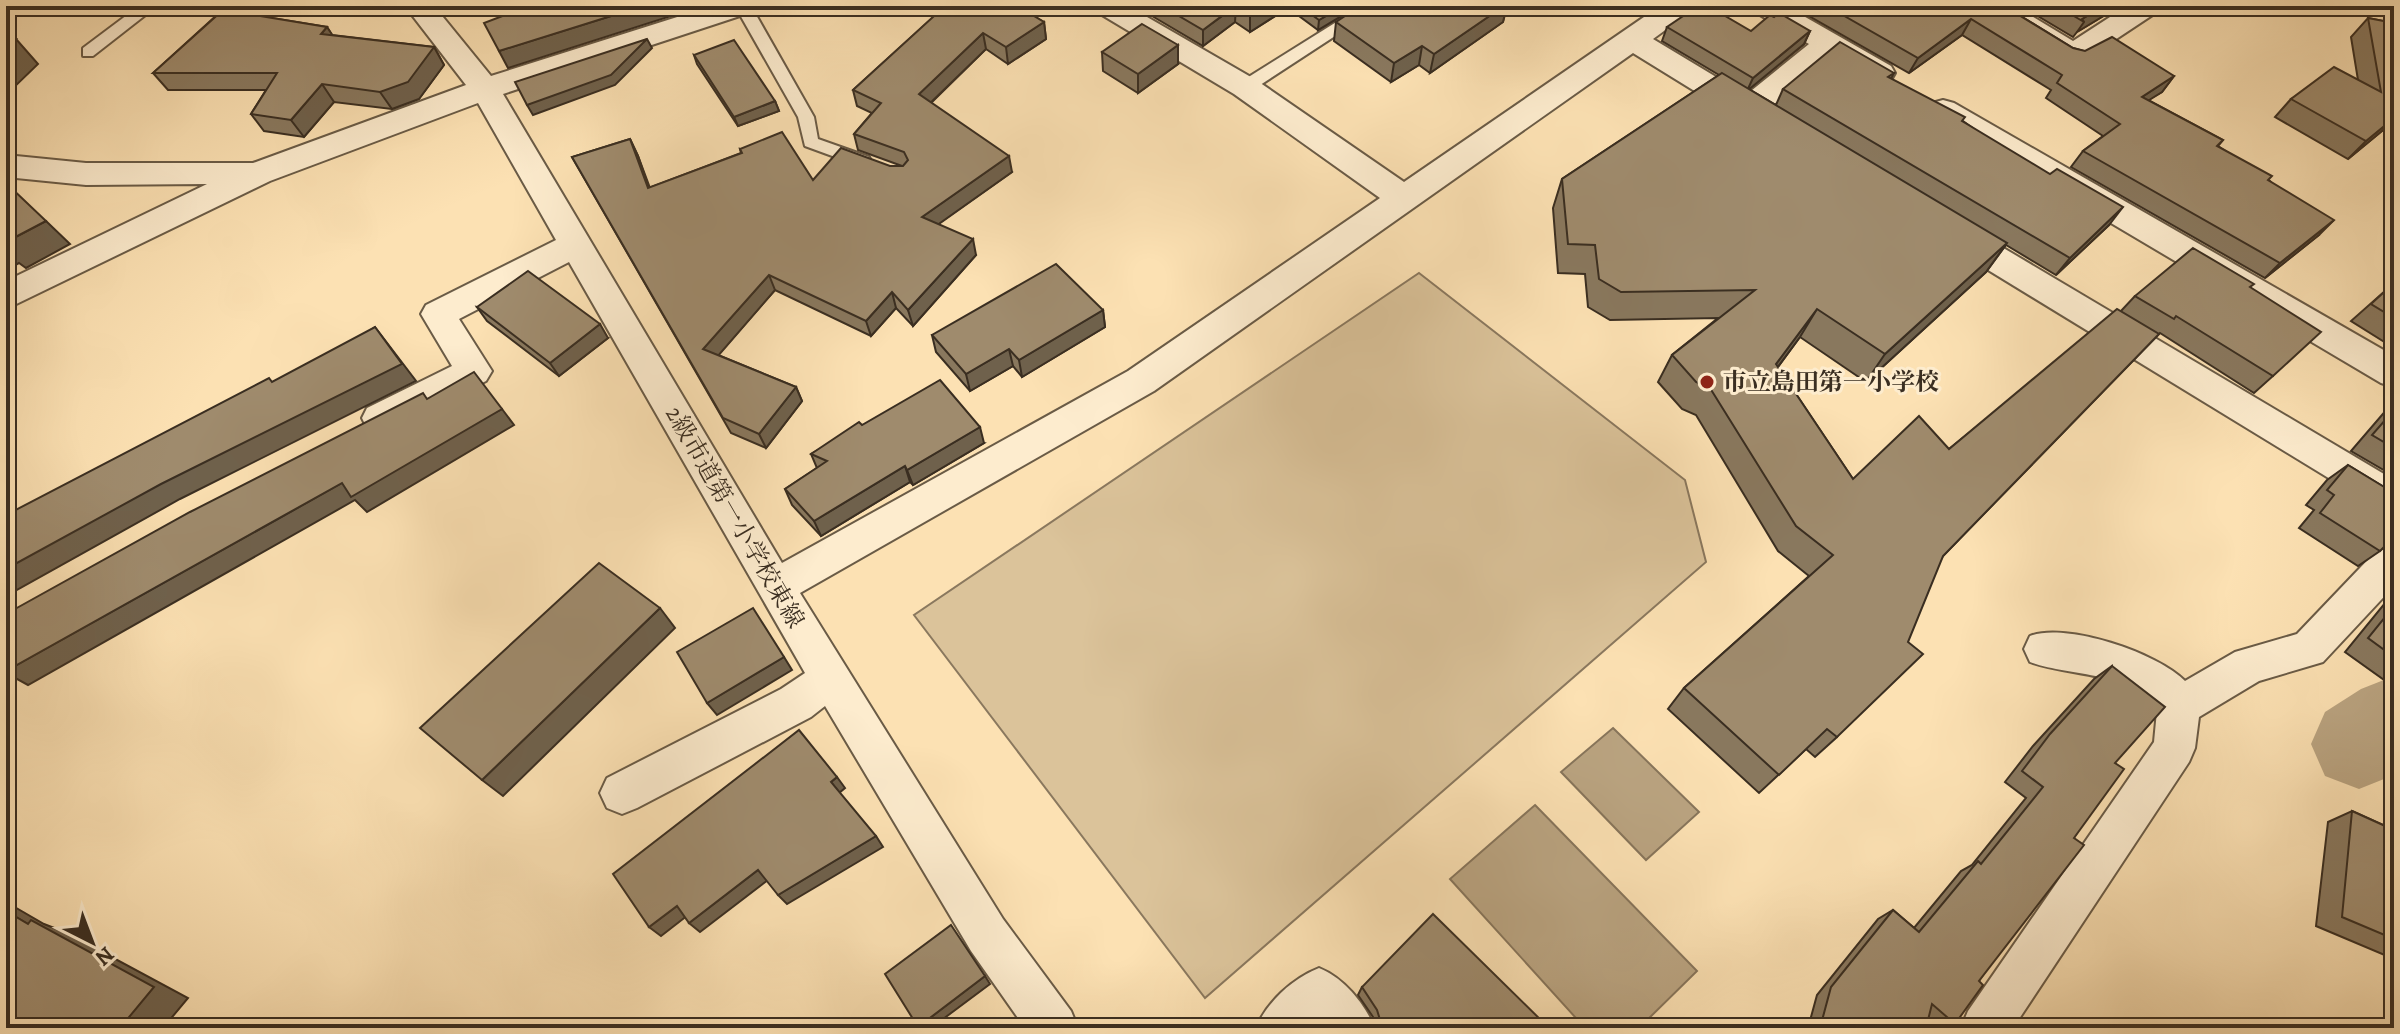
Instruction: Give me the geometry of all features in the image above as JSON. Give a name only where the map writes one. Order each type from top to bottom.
[{"type":"street","name":"2級市道第一小学校東線","points":[[419,6],[485,89],[830,678],[987,935],[1054,1028]]},
{"type":"street","points":[[6,296],[259,173],[485,89],[743,6]]},
{"type":"street","points":[[775,587],[1141,381],[1680,6]]},
{"type":"street","points":[[1765,6],[2394,373]]},
{"type":"street","points":[[1994,6],[2073,54],[2147,6]]},
{"type":"street","points":[[1120,8],[1245,87],[1403,198]]},
{"type":"street","points":[[1631,39],[1761,118],[1829,43]]},
{"type":"street","points":[[6,166],[86,174],[259,173]]},
{"type":"street","points":[[1923,215],[2394,499]]},
{"type":"street","points":[[348,435],[474,371],[438,314],[576,244]]},
{"type":"street","points":[[2178,707],[2199,698],[2249,665],[2309,649],[2394,559]]},
{"type":"street","points":[[1985,1028],[2174,748],[2178,707],[2167,689],[2139,673],[2086,655],[2044,649]]},
{"type":"street","points":[[622,793],[796,703],[830,678]]},
{"type":"street","points":[[1280,1028],[1319,991],[1351,1028]]},
{"type":"lane","points":[[88,52],[149,6]]},
{"type":"lane","points":[[743,6],[806,117],[811,142],[886,169]]},
{"type":"lane","points":[[1245,87],[1373,6]]},
{"type":"shaded area","points":[[1419,273],[1685,480],[1706,562],[1205,998],[914,615]]},
{"type":"shaded area","points":[[1613,728],[1699,812],[1646,860],[1561,772]]},
{"type":"shaded area","points":[[1535,805],[1697,971],[1639,1028],[1585,1028],[1450,879]]},
{"type":"building","points":[[529,6],[643,6],[499,51],[484,23]]},
{"type":"building","points":[[945,6],[1017,6],[1044,22],[1006,47],[983,33],[919,94],[1009,156],[922,217],[973,239],[908,310],[892,292],[866,321],[769,275],[703,349],[796,387],[759,434],[723,418],[572,157],[630,139],[648,188],[742,153],[740,149],[782,132],[813,180],[841,148],[890,166],[903,166],[908,160],[904,152],[854,134],[881,103],[853,90]]},
{"type":"building","points":[[1162,6],[1235,6],[1203,30]]},
{"type":"building","points":[[1236,6],[1266,6],[1250,16]]},
{"type":"building","points":[[1300,6],[1343,6],[1319,20]]},
{"type":"building","points":[[1360,6],[1400,6],[1408,11],[1420,6],[1504,6],[1434,54],[1422,46],[1394,63],[1336,22]]},
{"type":"building","points":[[1698,6],[1708,6],[1751,31],[1770,15],[1774,17],[1779,13],[1810,31],[1753,78],[1667,27]]},
{"type":"building","points":[[1827,6],[2004,6],[2073,48],[2085,51],[2112,37],[2174,76],[2142,97],[2223,140],[2217,146],[2272,176],[2268,180],[2334,220],[2280,263],[2083,151],[2120,124],[2057,83],[2062,75],[1971,19],[1918,58]]},
{"type":"building","points":[[2057,6],[2104,6],[2082,19],[2084,22]]},
{"type":"building","points":[[223,10],[327,27],[321,34],[434,47],[408,82],[380,92],[322,84],[291,120],[251,114],[277,73],[153,73]]},
{"type":"building","points":[[2368,18],[2394,23],[2394,118],[2366,141],[2291,99],[2334,67],[2381,92]]},
{"type":"building","points":[[1142,24],[1178,45],[1138,74],[1102,52]]},
{"type":"building","points":[[6,38],[16,39],[6,49]]},
{"type":"building","points":[[647,39],[611,75],[527,105],[515,82]]},
{"type":"building","points":[[734,40],[775,101],[734,117],[694,55]]},
{"type":"building","points":[[1840,42],[1894,73],[1888,77],[1965,117],[1962,121],[2050,174],[2057,169],[2123,207],[2070,258],[1783,89]]},
{"type":"building","points":[[1722,73],[2007,243],[1885,354],[1817,309],[1776,364],[1853,479],[1919,416],[1949,449],[2117,309],[2159,334],[1943,556],[1908,642],[1923,654],[1837,737],[1827,729],[1779,775],[1684,688],[1833,555],[1796,526],[1710,388],[1696,382],[1672,355],[1755,290],[1621,292],[1599,279],[1595,245],[1568,244],[1562,179]]},
{"type":"building","points":[[6,183],[46,221],[6,242]]},
{"type":"building","points":[[2193,248],[2254,284],[2250,287],[2321,332],[2273,376],[2176,316],[2174,319],[2135,296]]},
{"type":"building","points":[[1056,264],[1103,310],[1019,360],[1009,349],[966,374],[932,335]]},
{"type":"building","points":[[528,271],[600,324],[550,363],[477,307]]},
{"type":"building","points":[[2394,283],[2394,318],[2371,304]]},
{"type":"building","points":[[375,327],[402,364],[161,484],[6,569],[6,515],[269,378],[272,382]]},
{"type":"building","points":[[474,372],[502,409],[351,497],[342,483],[6,671],[6,614],[190,512],[423,393],[427,399]]},
{"type":"building","points":[[940,380],[980,427],[907,470],[905,466],[814,521],[785,489],[827,461],[811,454],[859,422],[862,425]]},
{"type":"building","points":[[2394,410],[2394,448],[2372,435]]},
{"type":"building","points":[[2348,465],[2394,493],[2394,537],[2380,551],[2320,513],[2334,495],[2327,490]]},
{"type":"building","points":[[599,563],[660,608],[482,780],[420,728]]},
{"type":"building","points":[[2394,606],[2394,657],[2368,638]]},
{"type":"building","points":[[753,608],[784,657],[707,703],[677,652]]},
{"type":"building","points":[[2112,666],[2165,707],[2115,763],[2124,769],[2074,838],[2084,845],[1979,981],[1983,985],[1955,1024],[1932,1004],[1926,1028],[1820,1028],[1831,987],[1893,910],[1919,932],[1978,861],[1981,864],[2043,787],[2022,771],[2050,734]]},
{"type":"building","points":[[799,730],[837,777],[831,782],[876,836],[778,895],[758,870],[689,923],[677,906],[649,927],[613,874]]},
{"type":"building","points":[[2352,811],[2394,830],[2394,939],[2342,917]]},
{"type":"building","points":[[6,911],[28,924],[31,920],[154,987],[120,1028],[6,1028]]},
{"type":"building","points":[[1433,914],[1549,1028],[1334,1028],[1339,1024],[1381,1023],[1377,1010],[1362,987]]},
{"type":"building","points":[[951,925],[985,976],[918,1027],[885,974]]},
{"type":"waterway","points":[[2359,744],[2394,720]]},
{"type":"place","name":"市立島田第一小学校","points":[[1707,382]]}]
